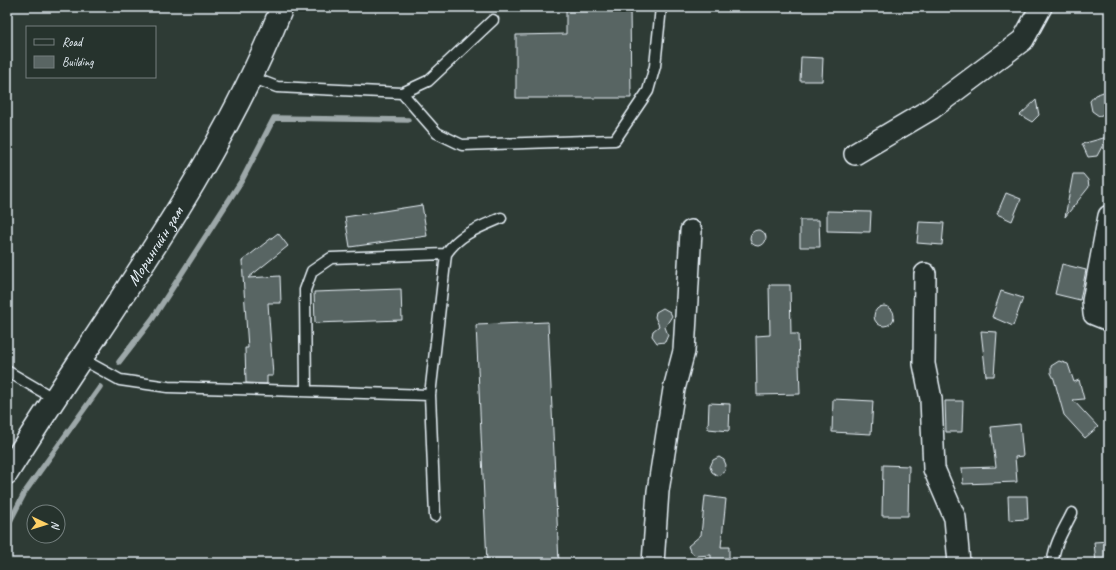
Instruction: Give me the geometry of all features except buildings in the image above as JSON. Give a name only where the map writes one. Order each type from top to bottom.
[{"type":"main road","name":"Морингийн зам","points":[[7,473],[53,398],[153,249],[221,138],[251,77],[282,7]]},
{"type":"street","points":[[855,154],[931,109],[1023,40],[1040,7]]},
{"type":"street","points":[[1109,216],[1093,301],[1094,314],[1109,320]]},
{"type":"street","points":[[653,563],[658,491],[674,389],[684,351],[691,231]]},
{"type":"street","points":[[925,274],[924,364],[931,399],[934,469],[955,518],[959,563]]},
{"type":"lane","points":[[402,93],[437,132],[462,145],[615,140],[648,91],[655,66],[661,7]]},
{"type":"lane","points":[[251,77],[277,87],[402,93],[428,81],[493,20]]},
{"type":"lane","points":[[435,516],[430,395],[446,254],[454,242],[466,234],[501,218]]},
{"type":"lane","points":[[306,391],[305,290],[312,271],[331,258],[446,254]]},
{"type":"lane","points":[[80,358],[120,380],[161,386],[430,395]]},
{"type":"lane","points":[[7,371],[53,398]]},
{"type":"lane","points":[[1054,563],[1053,556],[1072,513]]},
{"type":"waterway","points":[[119,362],[153,318],[242,180],[274,118],[408,120]]},
{"type":"waterway","points":[[7,527],[25,492],[100,387]]}]
